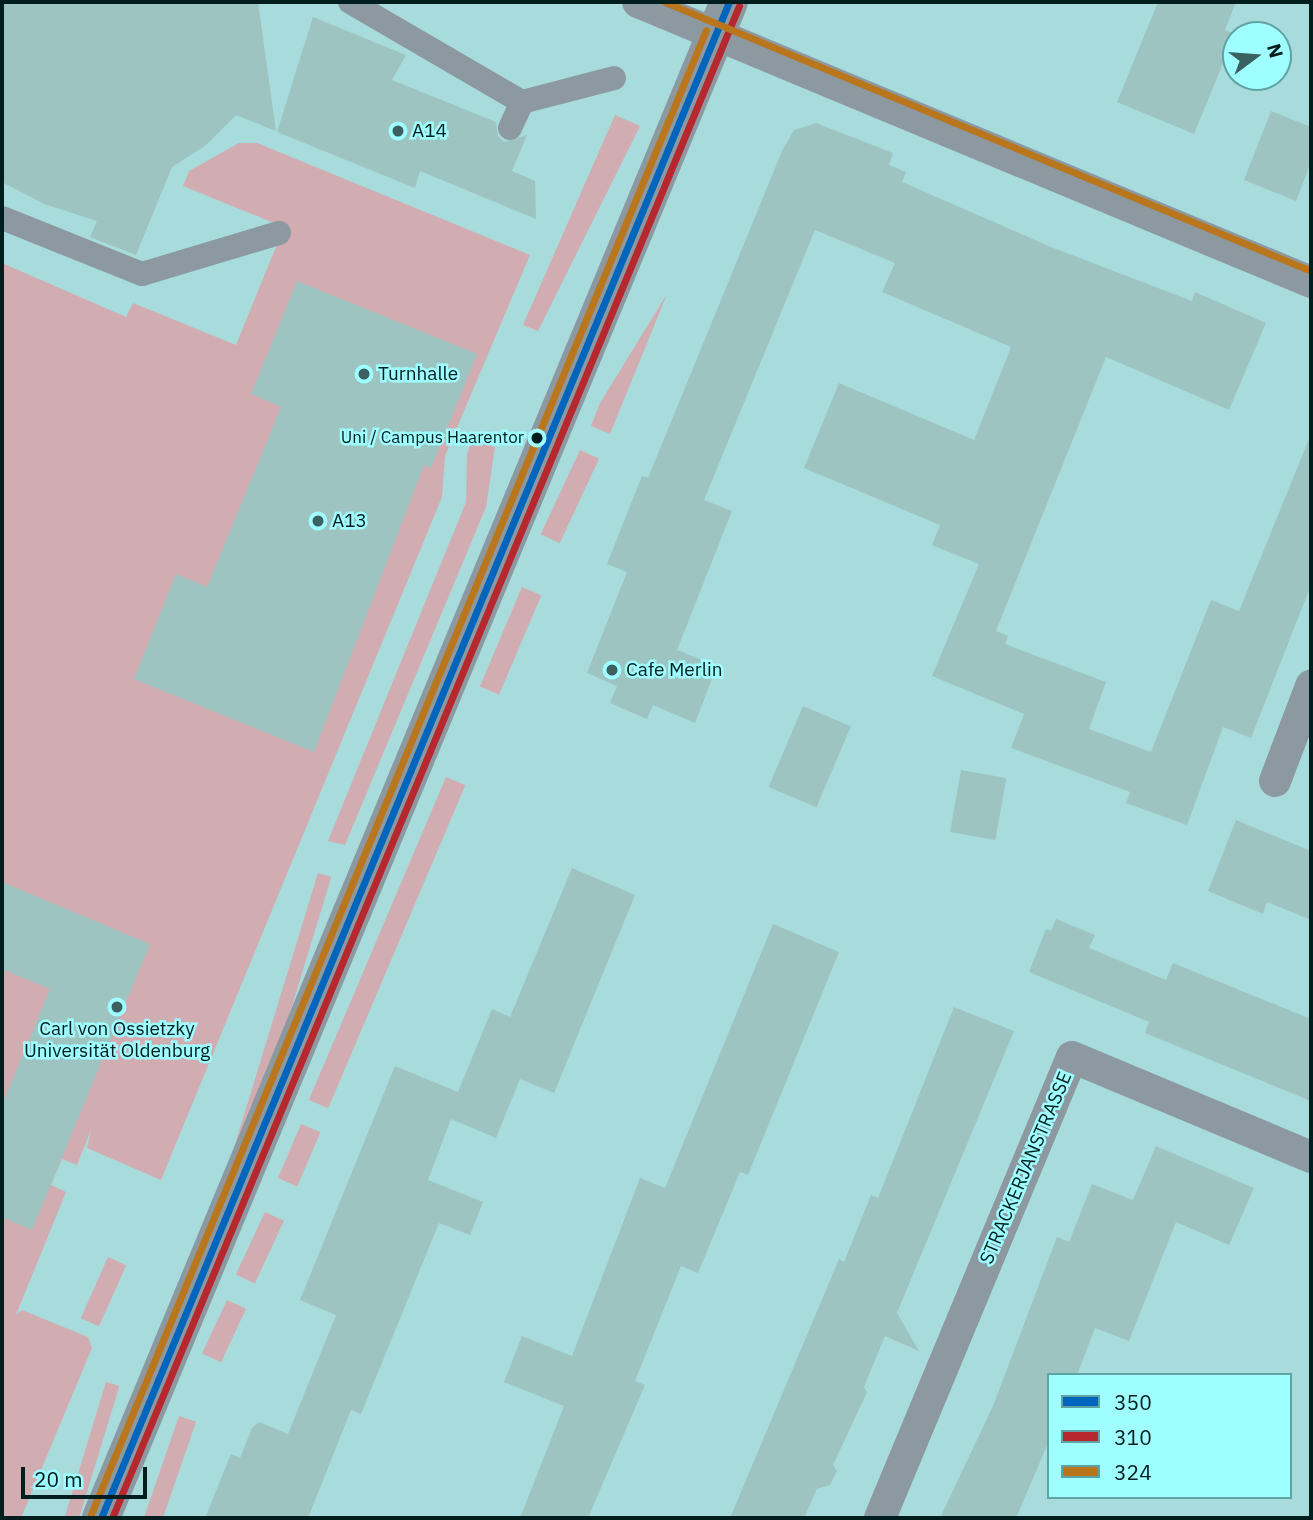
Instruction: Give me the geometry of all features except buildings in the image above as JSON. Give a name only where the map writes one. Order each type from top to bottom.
[{"type":"street","points":[[350,2],[522,102],[614,78]]},
{"type":"street","points":[[638,2],[723,18],[1311,282]]},
{"type":"street","points":[[101,1518],[723,18]]},
{"type":"street","points":[[510,128],[522,102]]},
{"type":"street","points":[[2,218],[142,274],[279,233]]},
{"type":"street","points":[[1275,781],[1311,686]]},
{"type":"street","name":"STRACKERJANSTRASSE","points":[[880,1518],[1072,1057],[1311,1157]]},
{"type":"shaded area","points":[[615,115],[640,126],[538,331],[523,325]]},
{"type":"shaded area","name":"Carl von Ossietzky Universität Oldenburg","points":[[239,143],[257,143],[530,255],[445,456],[442,497],[161,1180],[87,1148],[91,1130],[77,1165],[62,1159],[51,1185],[66,1192],[16,1315],[22,1310],[88,1337],[92,1348],[21,1518],[2,1518],[2,263],[126,317],[133,303],[236,345],[284,227],[183,186],[189,171]]},
{"type":"shaded area","points":[[667,294],[610,434],[591,426],[600,403]]},
{"type":"shaded area","points":[[473,439],[495,447],[486,507],[345,845],[328,841],[466,502],[467,454]]},
{"type":"shaded area","points":[[580,450],[599,459],[560,543],[541,534]]},
{"type":"shaded area","points":[[522,587],[541,595],[499,695],[480,686]]},
{"type":"shaded area","points":[[446,777],[465,785],[328,1108],[309,1100]]},
{"type":"shaded area","points":[[318,873],[331,877],[177,1383],[163,1379]]},
{"type":"shaded area","points":[[301,1124],[320,1132],[297,1187],[278,1178]]},
{"type":"shaded area","points":[[265,1212],[284,1221],[255,1283],[236,1275]]},
{"type":"shaded area","points":[[108,1257],[126,1265],[99,1326],[81,1318]]},
{"type":"shaded area","points":[[227,1300],[246,1309],[221,1362],[202,1353]]},
{"type":"shaded area","points":[[106,1382],[119,1386],[79,1518],[64,1518]]},
{"type":"shaded area","points":[[179,1416],[196,1422],[163,1518],[144,1518]]},
{"type":"transit line","name":"324","points":[[665,2],[1311,271]]},
{"type":"transit line","name":"350","points":[[101,1518],[729,2]]},
{"type":"transit line","name":"310","points":[[112,1518],[739,6]]},
{"type":"transit line","name":"324","points":[[91,1514],[706,30]]},
{"type":"place","name":"A14","points":[[398,131]]},
{"type":"place","name":"Turnhalle","points":[[364,374]]},
{"type":"place","name":"Uni / Campus Haarentor","points":[[537,438]]},
{"type":"place","name":"A13","points":[[318,521]]},
{"type":"place","name":"Cafe Merlin","points":[[612,670]]},
{"type":"place","name":"Carl von Ossietzky Universität Oldenburg","points":[[117,1007]]}]
